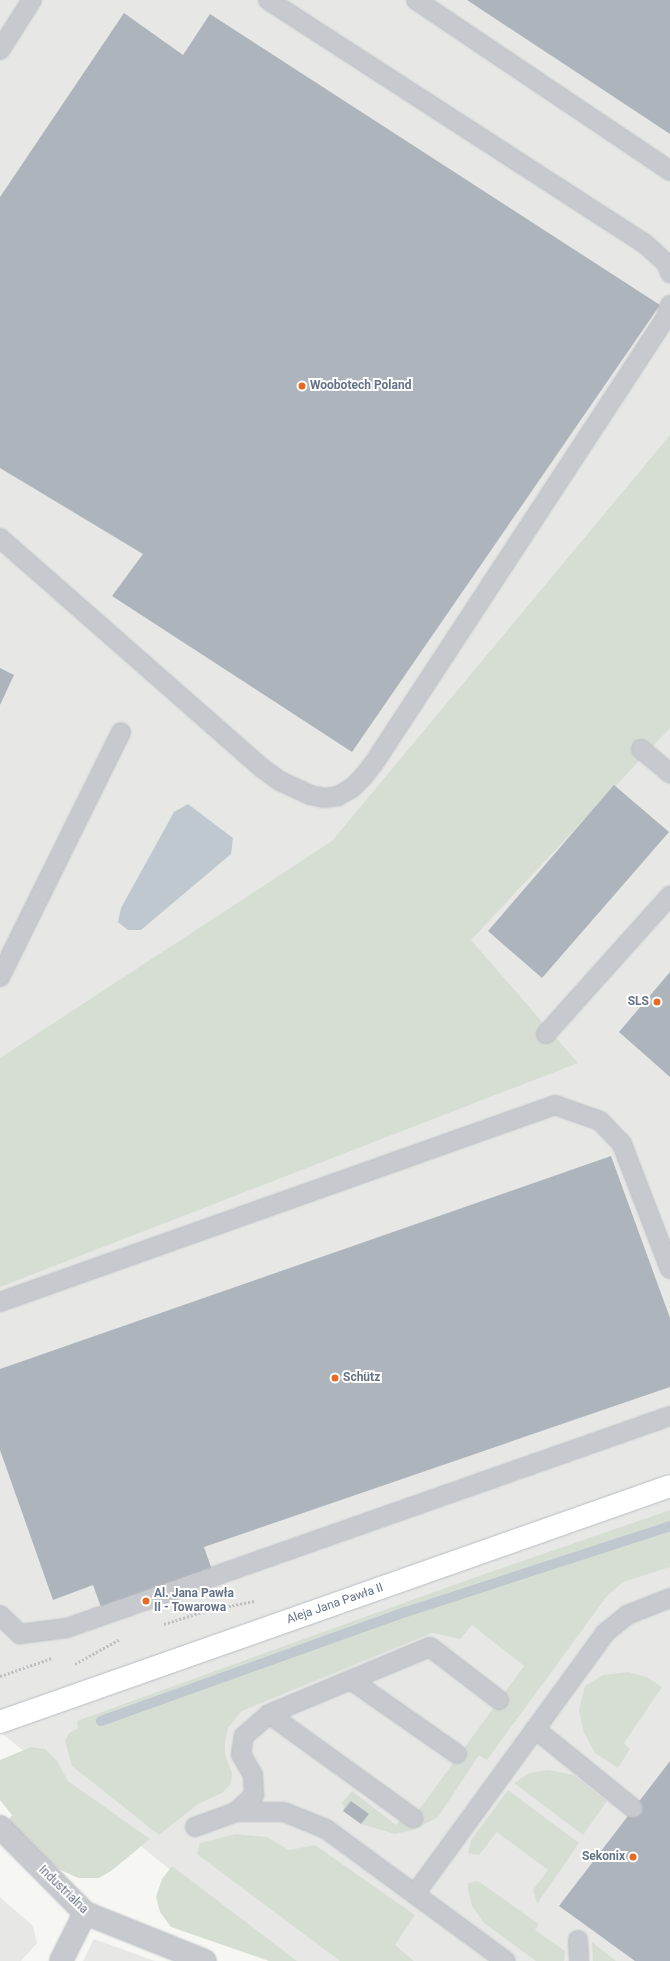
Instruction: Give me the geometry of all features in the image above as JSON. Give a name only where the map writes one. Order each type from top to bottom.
[{"type":"street","name":"Aleja Jana Pawła II","points":[[0,1722],[670,1486]]},
{"type":"street","name":"Industrialna","points":[[0,1827],[84,1914],[205,1961]]},
{"type":"street","points":[[61,1961],[84,1914]]},
{"type":"lane","points":[[0,50],[32,0]]},
{"type":"lane","points":[[268,0],[644,243],[666,263],[670,273]]},
{"type":"lane","points":[[416,0],[670,171]]},
{"type":"lane","points":[[0,538],[262,768],[280,781],[310,795],[324,798],[338,796],[352,788],[374,763],[665,318],[670,305]]},
{"type":"lane","points":[[0,977],[121,732]]},
{"type":"lane","points":[[640,749],[670,773]]},
{"type":"lane","points":[[546,1034],[670,896]]},
{"type":"lane","points":[[0,1302],[555,1106],[600,1121],[622,1144],[670,1269]]},
{"type":"lane","points":[[0,1615],[20,1634],[67,1628],[670,1416]]},
{"type":"lane","points":[[415,1894],[605,1633],[627,1615],[670,1598]]},
{"type":"lane","points":[[236,1812],[254,1795],[253,1775],[241,1754],[244,1736],[269,1714],[430,1647],[499,1700]]},
{"type":"lane","points":[[352,1680],[457,1754]]},
{"type":"lane","points":[[269,1714],[413,1818]]},
{"type":"lane","points":[[535,1729],[633,1808]]},
{"type":"lane","points":[[195,1827],[236,1812],[284,1812],[326,1829],[506,1961]]},
{"type":"lane","points":[[578,1940],[579,1961]]},
{"type":"shaded area","points":[[0,0],[670,0],[670,1961],[283,1961],[0,1732]]},
{"type":"shaded area","points":[[670,435],[670,728],[471,940],[578,1063],[0,1287],[0,1058],[332,841]]},
{"type":"shaded area","points":[[188,804],[233,838],[231,854],[141,930],[128,930],[118,922],[121,908],[174,812]]},
{"type":"shaded area","points":[[670,1510],[670,1567],[623,1582],[607,1596],[487,1760],[479,1755],[438,1817],[416,1829],[395,1834],[361,1824],[369,1814],[351,1801],[342,1813],[344,1806],[341,1804],[352,1791],[396,1825],[402,1817],[413,1818],[524,1666],[472,1625],[460,1639],[432,1633],[242,1711],[228,1728],[225,1743],[225,1754],[232,1773],[231,1784],[222,1793],[198,1804],[159,1835],[72,1766],[65,1741],[69,1733],[78,1728],[77,1721],[459,1583]]},
{"type":"shaded area","points":[[628,1672],[647,1677],[662,1687],[624,1743],[630,1749],[618,1768],[595,1753],[584,1733],[579,1710],[585,1686],[603,1675]]},
{"type":"shaded area","points":[[31,1747],[45,1749],[57,1761],[68,1781],[150,1839],[111,1871],[99,1878],[78,1878],[59,1869],[5,1825],[12,1815],[0,1800],[0,1760]]},
{"type":"shaded area","points":[[549,1770],[574,1775],[607,1801],[583,1835],[514,1783],[529,1773]]},
{"type":"shaded area","points":[[508,1790],[579,1843],[537,1904],[533,1890],[548,1870],[497,1832],[479,1855],[468,1853],[471,1840]]},
{"type":"shaded area","points":[[236,1834],[267,1837],[289,1850],[315,1845],[415,1915],[395,1945],[414,1961],[340,1961],[197,1854],[200,1843]]},
{"type":"shaded area","points":[[172,1866],[297,1961],[269,1961],[171,1927],[160,1912],[156,1897],[162,1879]]},
{"type":"shaded area","points":[[478,1881],[539,1924],[535,1930],[565,1951],[564,1961],[536,1961],[484,1923],[472,1906],[468,1890],[468,1883]]},
{"type":"shaded area","points":[[0,1897],[33,1926],[37,1943],[21,1961],[0,1961]]},
{"type":"shaded area","points":[[94,1939],[155,1961],[83,1961]]},
{"type":"shaded area","points":[[592,1942],[616,1961],[593,1961]]},
{"type":"building","points":[[467,0],[670,0],[670,134]]},
{"type":"building","name":"Woobotech Poland","points":[[124,13],[183,55],[210,14],[660,305],[352,752],[112,596],[143,554],[0,468],[0,197]]},
{"type":"building","points":[[0,668],[14,675],[0,705]]},
{"type":"building","points":[[614,785],[669,832],[542,978],[488,931]]},
{"type":"building","name":"SLS","points":[[670,972],[670,1077],[619,1032]]},
{"type":"building","name":"Schütz","points":[[611,1156],[670,1318],[670,1387],[204,1547],[212,1570],[102,1610],[93,1585],[53,1600],[0,1450],[0,1369]]},
{"type":"building","name":"Sekonix","points":[[670,1761],[670,1961],[635,1961],[559,1906]]},
{"type":"building","points":[[351,1801],[369,1814],[361,1824],[343,1811]]},
{"type":"waterway","points":[[101,1721],[406,1612],[670,1526]]},
{"type":"place","name":"Woobotech Poland","points":[[302,386]]},
{"type":"place","name":"SLS","points":[[657,1002]]},
{"type":"place","name":"Schütz","points":[[335,1378]]},
{"type":"place","name":"Al. Jana Pawła II - Towarowa","points":[[146,1601]]},
{"type":"place","name":"Sekonix","points":[[633,1857]]}]
